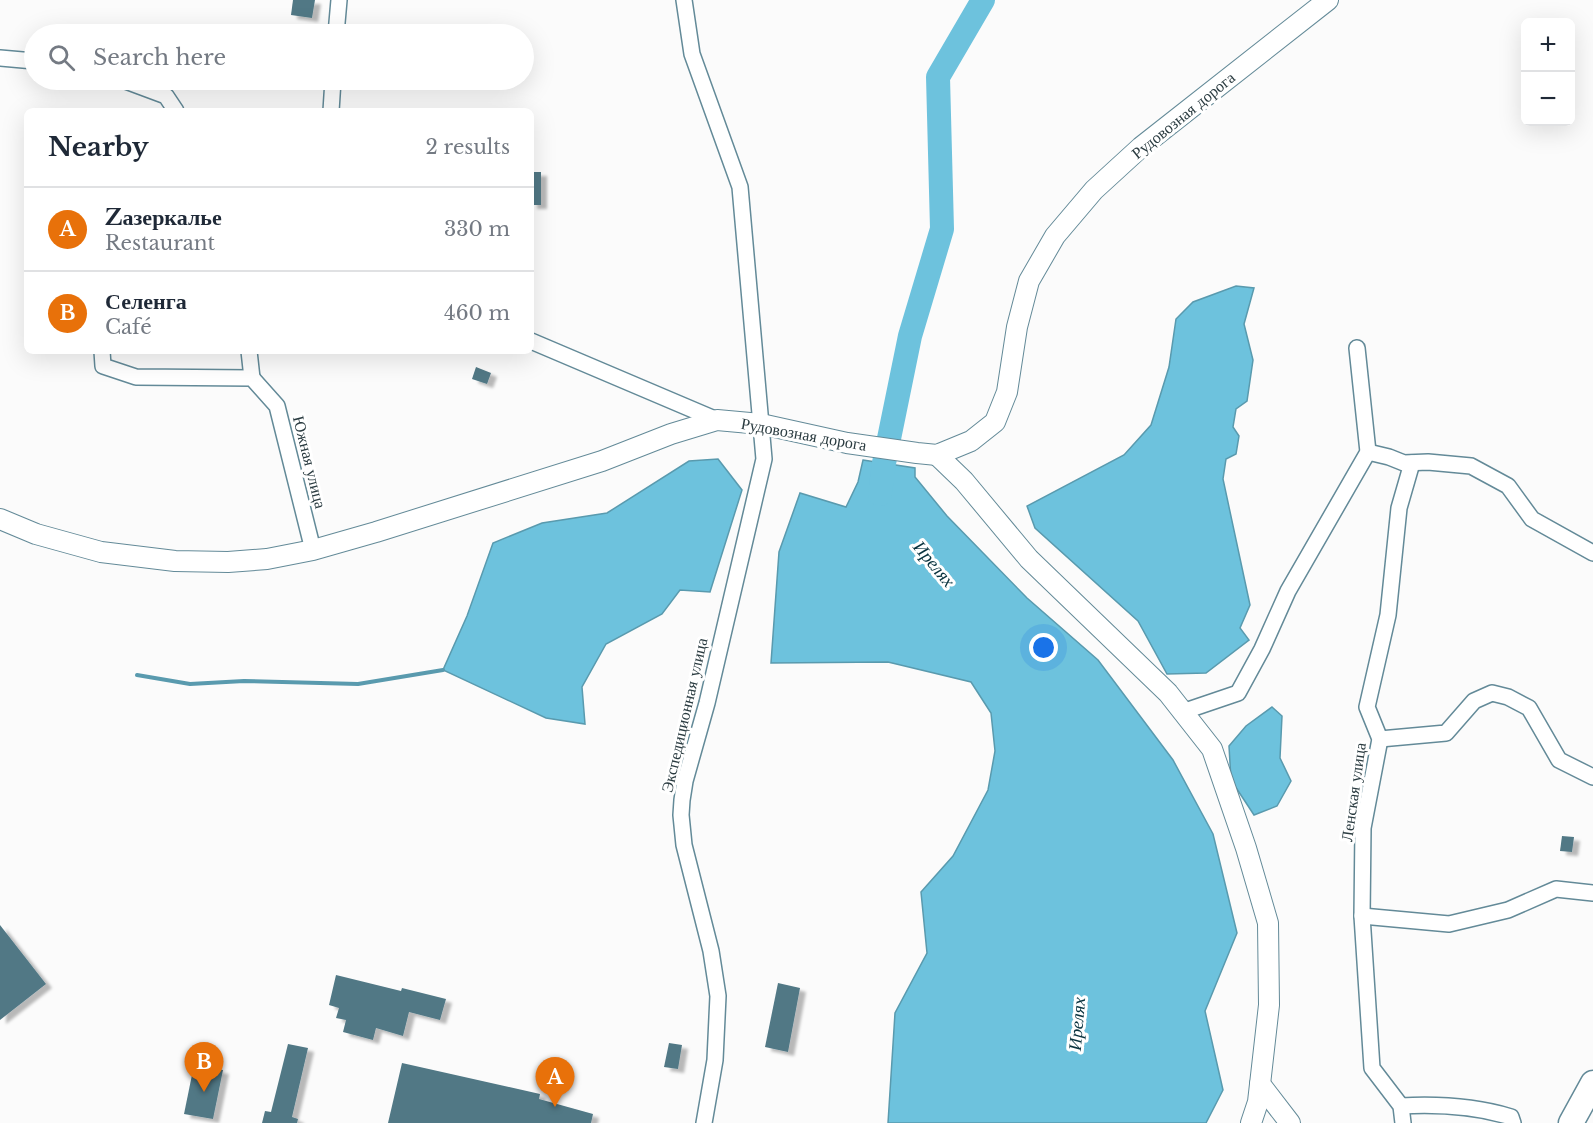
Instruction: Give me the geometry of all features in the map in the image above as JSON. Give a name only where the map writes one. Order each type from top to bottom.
[{"type":"main road","points":[[1571,1123],[1593,1083]]},
{"type":"street","points":[[337,24],[339,0]]},
{"type":"street","name":"Экспедиционная улица","points":[[684,0],[692,54],[740,186],[764,459],[682,800],[684,845],[711,951],[718,996],[715,1060],[704,1123]]},
{"type":"street","name":"Рудовозная дорога","points":[[0,519],[36,534],[101,552],[175,561],[228,562],[267,559],[313,550],[602,461],[672,434],[717,420],[761,424],[866,446],[937,455],[970,441],[995,422],[1007,392],[1017,327],[1029,281],[1055,236],[1094,190],[1141,147],[1328,0]]},
{"type":"street","points":[[0,58],[24,60]]},
{"type":"street","points":[[150,90],[166,96],[174,108]]},
{"type":"street","points":[[331,108],[332,90]]},
{"type":"street","points":[[534,342],[717,420]]},
{"type":"street","points":[[1182,712],[1238,693],[1262,649],[1288,591],[1368,452],[1358,348]]},
{"type":"street","points":[[102,354],[103,366],[136,377],[252,378],[249,354]]},
{"type":"street","name":"Южная улица","points":[[252,378],[277,406],[313,550]]},
{"type":"street","points":[[1368,452],[1404,463],[1428,462],[1471,466],[1508,486],[1532,519],[1593,553]]},
{"type":"street","points":[[937,455],[964,481],[1029,559],[1168,693],[1212,749],[1246,848],[1268,923],[1269,1005],[1258,1102],[1251,1123]]},
{"type":"street","name":"Ленская улица","points":[[1401,1106],[1372,1068],[1362,916],[1363,828],[1380,739],[1367,707],[1388,615],[1399,508],[1412,463]]},
{"type":"street","points":[[1380,739],[1446,733],[1474,701],[1492,693],[1508,697],[1529,708],[1559,760],[1593,777]]},
{"type":"street","points":[[1362,916],[1449,924],[1508,910],[1556,889],[1593,893]]},
{"type":"street","points":[[1260,1084],[1290,1123]]},
{"type":"street","points":[[1403,1123],[1401,1106],[1423,1105],[1486,1110],[1511,1117],[1513,1123]]},
{"type":"water","points":[[1236,286],[1254,288],[1244,324],[1253,360],[1247,401],[1236,409],[1233,427],[1239,436],[1236,454],[1226,459],[1223,479],[1250,605],[1240,628],[1249,640],[1206,673],[1167,674],[1138,621],[1035,528],[1027,506],[1124,455],[1151,425],[1169,367],[1176,319],[1193,302]]},
{"type":"water","points":[[718,459],[742,490],[710,592],[680,590],[662,614],[606,644],[582,687],[585,724],[546,718],[443,670],[467,616],[493,543],[542,523],[607,513],[689,461]]},
{"type":"water","points":[[863,460],[915,468],[915,477],[947,516],[1027,598],[1098,660],[1173,760],[1213,834],[1237,933],[1205,1011],[1223,1090],[1206,1123],[888,1123],[895,1013],[927,953],[921,892],[953,856],[988,790],[995,751],[991,713],[971,682],[888,662],[771,663],[779,552],[800,493],[846,507],[858,482]]},
{"type":"water","points":[[1272,707],[1282,716],[1280,758],[1291,781],[1277,806],[1254,815],[1231,780],[1229,746],[1246,726]]},
{"type":"building","points":[[293,0],[315,0],[312,18],[291,15]]},
{"type":"building","points":[[534,172],[541,172],[541,205],[534,205]]},
{"type":"building","points":[[476,367],[491,373],[487,384],[472,379]]},
{"type":"building","points":[[1562,836],[1574,837],[1572,852],[1560,851]]},
{"type":"building","points":[[0,925],[46,984],[0,1020]]},
{"type":"building","points":[[336,975],[446,999],[440,1020],[409,1012],[403,1036],[376,1028],[373,1040],[343,1032],[346,1020],[336,1018],[339,1008],[329,1005]]},
{"type":"building","points":[[778,983],[800,988],[788,1052],[765,1047]]},
{"type":"building","points":[[669,1043],[682,1045],[678,1069],[664,1067]]},
{"type":"building","points":[[288,1044],[308,1048],[292,1117],[298,1119],[297,1123],[262,1123],[265,1111],[271,1112]]},
{"type":"building","points":[[402,1063],[540,1094],[539,1099],[593,1114],[591,1123],[388,1123]]},
{"type":"building","points":[[194,1065],[223,1070],[213,1119],[184,1114]]},
{"type":"waterway","name":"Ирелях","points":[[880,494],[884,463],[910,336],[942,229],[938,77],[983,0]]},
{"type":"waterway","points":[[137,675],[190,684],[244,681],[358,684],[443,670]]},
{"type":"place","name":"Селенга","points":[[204,1092]]},
{"type":"place","name":"Zазеркалье","points":[[555,1107]]}]
